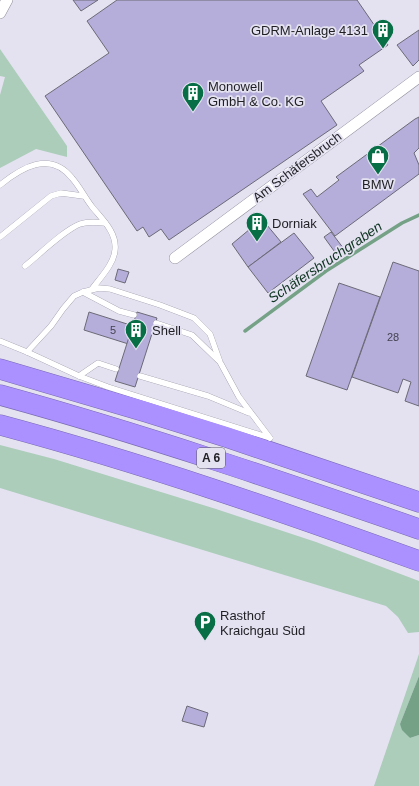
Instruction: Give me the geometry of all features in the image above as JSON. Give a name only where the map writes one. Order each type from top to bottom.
[{"type":"highway","points":[[0,369],[226,437],[419,502]]},
{"type":"highway","name":"A 6","points":[[0,396],[149,438],[267,476],[419,529]]},
{"type":"highway","name":"A 6","points":[[0,425],[205,487],[419,561]]},
{"type":"highway","points":[[270,438],[353,467],[398,485],[419,496]]},
{"type":"street","points":[[0,13],[7,0]]},
{"type":"street","name":"Am Schäfersbruch","points":[[175,258],[419,77]]},
{"type":"lane","points":[[0,185],[12,175],[28,166],[41,164],[51,164],[60,167],[72,177],[83,196],[105,223],[114,237],[114,258],[92,290]]},
{"type":"lane","points":[[0,237],[51,196],[61,193],[83,196]]},
{"type":"lane","points":[[25,266],[71,228],[81,224],[95,222],[105,223]]},
{"type":"lane","points":[[27,352],[51,326],[74,296],[83,292],[99,288],[160,305],[194,318],[210,334],[220,362],[239,397],[270,438]]},
{"type":"lane","points":[[83,292],[119,311],[134,315]]},
{"type":"lane","points":[[156,322],[192,334],[220,362]]},
{"type":"lane","points":[[0,342],[108,387],[270,438]]},
{"type":"lane","points":[[79,376],[98,363],[116,369]]},
{"type":"lane","points":[[140,376],[208,396],[250,413]]},
{"type":"shaded area","points":[[0,49],[67,146],[67,157],[36,149],[0,168],[0,95],[5,77],[0,76]]},
{"type":"shaded area","points":[[0,445],[54,459],[216,509],[316,542],[419,581],[419,632],[408,633],[398,617],[386,606],[0,488]]},
{"type":"shaded area","points":[[419,654],[419,676],[400,724],[410,738],[419,735],[419,786],[374,786]]},
{"type":"shaded area","points":[[419,676],[419,735],[410,738],[402,730],[400,724]]},
{"type":"building","points":[[73,0],[98,0],[81,11]]},
{"type":"building","name":"Monowell GmbH & Co. KG","points":[[117,0],[357,0],[388,45],[359,65],[364,71],[321,101],[337,125],[169,240],[161,229],[149,237],[143,227],[137,231],[45,96],[109,53],[87,21]]},
{"type":"building","points":[[419,30],[419,60],[413,66],[397,45]]},
{"type":"building","name":"BMW","points":[[419,117],[419,148],[414,153],[419,165],[419,174],[335,236],[303,194],[311,189],[317,197],[339,180],[336,177]]},
{"type":"building","name":"Dorniak","points":[[262,219],[281,242],[248,267],[232,244]]},
{"type":"building","points":[[331,232],[344,249],[337,255],[324,237]]},
{"type":"building","points":[[294,233],[314,258],[268,293],[248,267]]},
{"type":"building","points":[[393,262],[419,271],[419,406],[405,401],[411,382],[403,379],[398,393],[352,377]]},
{"type":"building","points":[[118,269],[129,272],[125,283],[115,280]]},
{"type":"building","points":[[339,283],[380,297],[347,390],[306,376]]},
{"type":"building","points":[[89,312],[143,329],[142,334],[145,335],[143,343],[139,342],[138,347],[84,330]]},
{"type":"building","name":"Shell","points":[[137,312],[157,318],[135,387],[115,381]]},
{"type":"building","points":[[187,706],[208,713],[204,727],[182,721]]},
{"type":"waterway","name":"Schäfersbruchgraben","points":[[245,331],[326,271],[402,223],[419,215]]},
{"type":"place","name":"GDRM-Anlage 4131","points":[[383,50]]},
{"type":"place","name":"Monowell GmbH & Co. KG","points":[[193,112]]},
{"type":"place","name":"BMW","points":[[378,176]]},
{"type":"place","name":"Dorniak","points":[[257,242]]},
{"type":"place","name":"Shell","points":[[136,350]]},
{"type":"place","name":"Rasthof Kraichgau Süd","points":[[205,642]]}]
